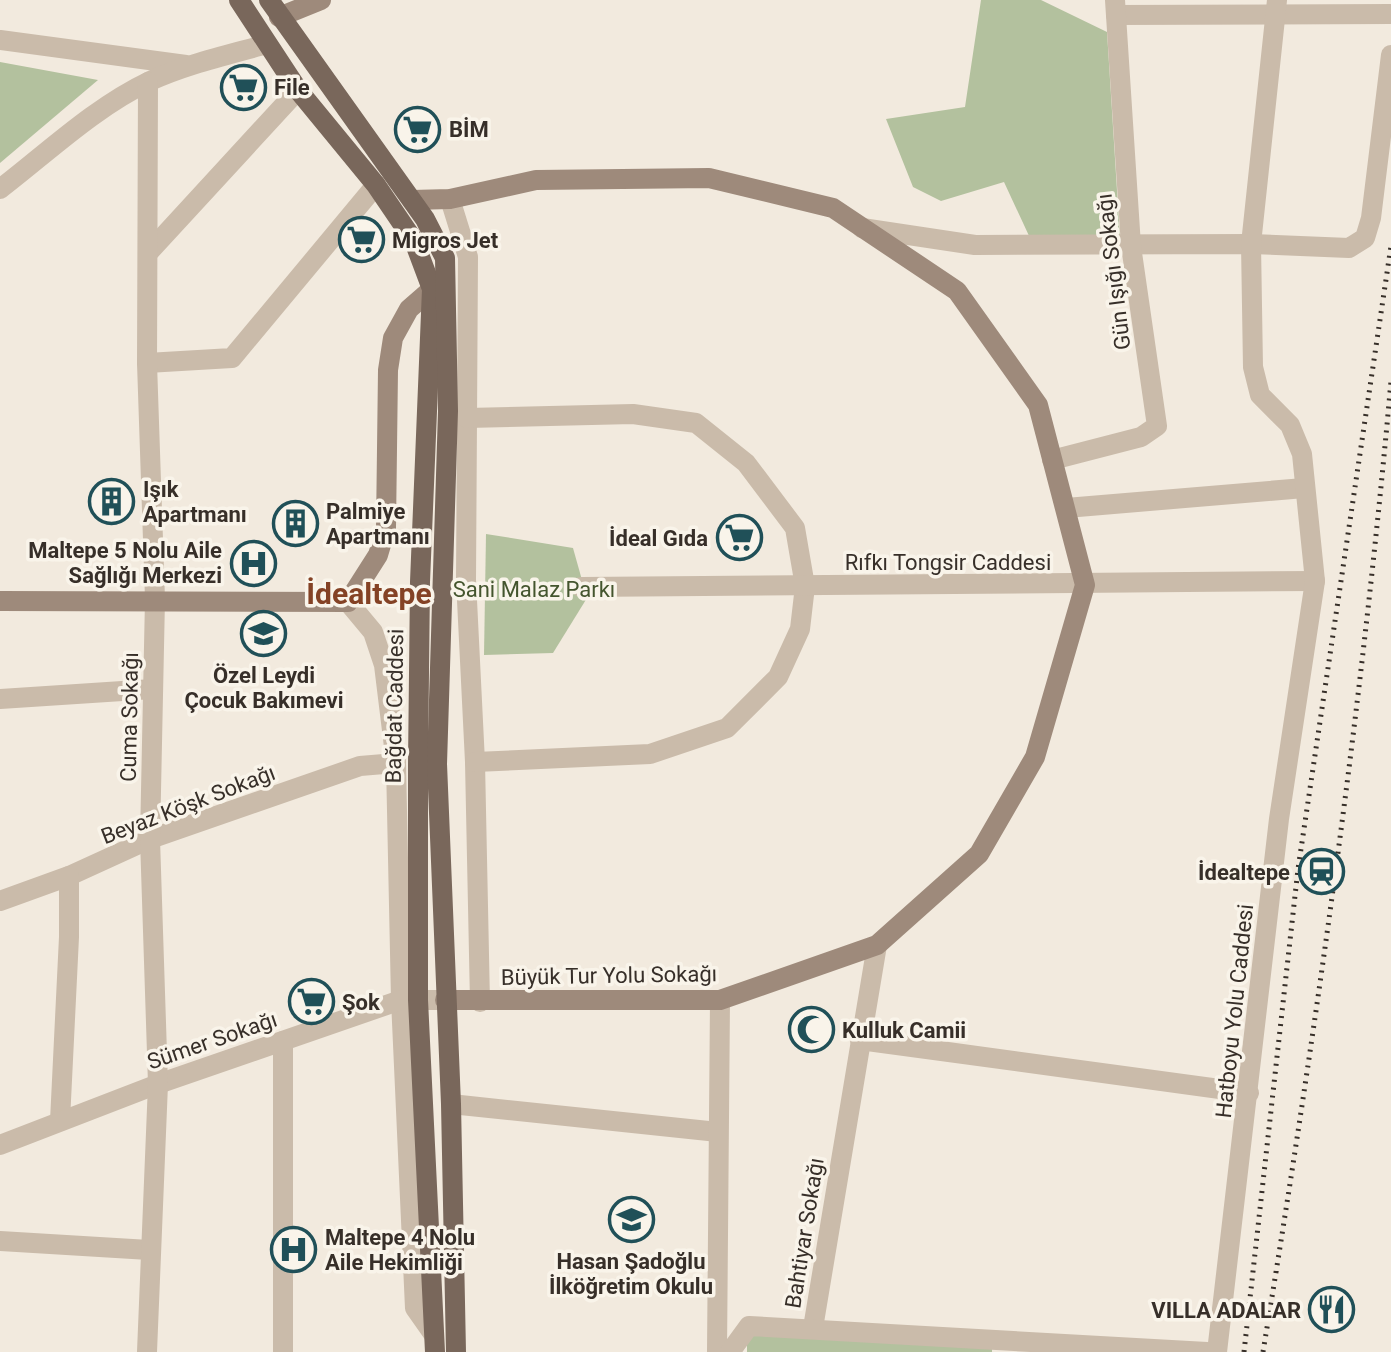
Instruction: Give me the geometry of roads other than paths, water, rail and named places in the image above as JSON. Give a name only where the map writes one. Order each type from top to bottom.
[{"type":"main road","name":"Bağdat Caddesi","points":[[239,0],[298,90],[376,185],[414,241],[432,289],[420,582],[410,1000],[434,1344]]},
{"type":"main road","name":"Bağdat Caddesi","points":[[274,8],[412,200],[445,258],[448,427],[437,764],[451,1104],[456,1352]]},
{"type":"street","points":[[274,8],[321,0]]},
{"type":"street","points":[[1115,8],[1277,6],[1391,14]]},
{"type":"street","name":"Hatboyu Yolu Caddesi","points":[[1217,1352],[1279,819],[1315,581],[1302,454],[1290,425],[1260,395],[1253,367],[1251,244],[1277,6]]},
{"type":"street","name":"Gün Işığı Sokağı","points":[[1052,460],[1141,437],[1157,426],[1131,246],[1115,8]]},
{"type":"street","points":[[0,40],[190,66]]},
{"type":"street","points":[[0,189],[95,116],[148,82],[190,66],[267,44]]},
{"type":"street","points":[[862,228],[975,245],[1251,244],[1349,248],[1365,238],[1391,55]]},
{"type":"street","name":"Cuma Sokağı","points":[[147,1352],[158,1084],[150,839],[155,599],[147,363],[148,82]]},
{"type":"street","points":[[148,253],[298,90]]},
{"type":"street","points":[[412,200],[450,199],[536,180],[709,178],[833,208],[957,291],[1038,405],[1085,585]]},
{"type":"street","points":[[147,363],[232,358],[376,185]]},
{"type":"street","points":[[450,199],[468,257],[466,580],[475,762],[480,1002]]},
{"type":"street","points":[[348,602],[378,555],[386,528],[388,370],[393,338],[409,309],[432,289]]},
{"type":"street","points":[[467,418],[633,414],[696,423],[746,463],[795,528],[805,586],[800,629],[778,677],[727,728],[650,754],[475,762]]},
{"type":"street","points":[[1066,508],[1304,488]]},
{"type":"street","name":"Rıfkı Tongsir Caddesi","points":[[581,587],[1315,581]]},
{"type":"street","name":"Büyük Tur Yolu Sokağı","points":[[445,1000],[720,1000],[877,945],[979,854],[1035,757],[1085,585]]},
{"type":"street","points":[[0,601],[155,599],[348,602],[373,632],[384,665],[396,763],[410,1000],[415,1308],[434,1344]]},
{"type":"street","points":[[0,699],[153,689]]},
{"type":"street","name":"Beyaz Köşk Sokağı","points":[[0,901],[69,876],[150,839],[360,766],[396,763]]},
{"type":"street","points":[[60,1121],[69,876]]},
{"type":"street","name":"Bahtiyar Sokağı","points":[[877,945],[813,1328],[1076,1348],[1207,1352]]},
{"type":"street","name":"Sümer Sokağı","points":[[0,1145],[158,1084],[283,1041],[410,1000],[445,1000]]},
{"type":"street","points":[[717,1352],[720,1000]]},
{"type":"street","points":[[860,1040],[1249,1093]]},
{"type":"street","points":[[283,1041],[283,1352]]},
{"type":"street","points":[[451,1104],[718,1132]]},
{"type":"street","points":[[0,1241],[149,1250]]},
{"type":"street","points":[[432,1281],[455,1282]]},
{"type":"street","points":[[730,1352],[749,1326],[813,1328]]},
{"type":"railway","points":[[1244,1352],[1298,869],[1391,246]]},
{"type":"railway","points":[[1263,1352],[1336,868],[1366,625],[1391,381]]},
{"type":"place","name":"File","points":[[243,87]]},
{"type":"place","name":"BİM","points":[[418,129]]},
{"type":"place","name":"Migros Jet","points":[[361,240]]},
{"type":"place","name":"Işık Apartmanı","points":[[112,502]]},
{"type":"place","name":"Palmiye Apartmanı","points":[[295,524]]},
{"type":"place","name":"İdeal Gıda","points":[[739,538]]},
{"type":"place","name":"Maltepe 5 Nolu Aile Sağlığı Merkezi","points":[[253,563]]},
{"type":"place","name":"Özel Leydi Çocuk Bakımevi","points":[[264,634]]},
{"type":"place","name":"İdealtepe","points":[[1321,872]]},
{"type":"place","name":"Şok","points":[[311,1002]]},
{"type":"place","name":"Kulluk Camii","points":[[811,1030]]},
{"type":"place","name":"Hasan Şadoğlu İlköğretim Okulu","points":[[631,1220]]},
{"type":"place","name":"Maltepe 4 Nolu Aile Hekimliği","points":[[294,1250]]},
{"type":"place","name":"VILLA ADALAR","points":[[1332,1310]]},
{"type":"district","name":"İdealtepe","points":[[369,594]]},
{"type":"park label","name":"Sani Malaz Parkı","points":[[534,589]]}]
